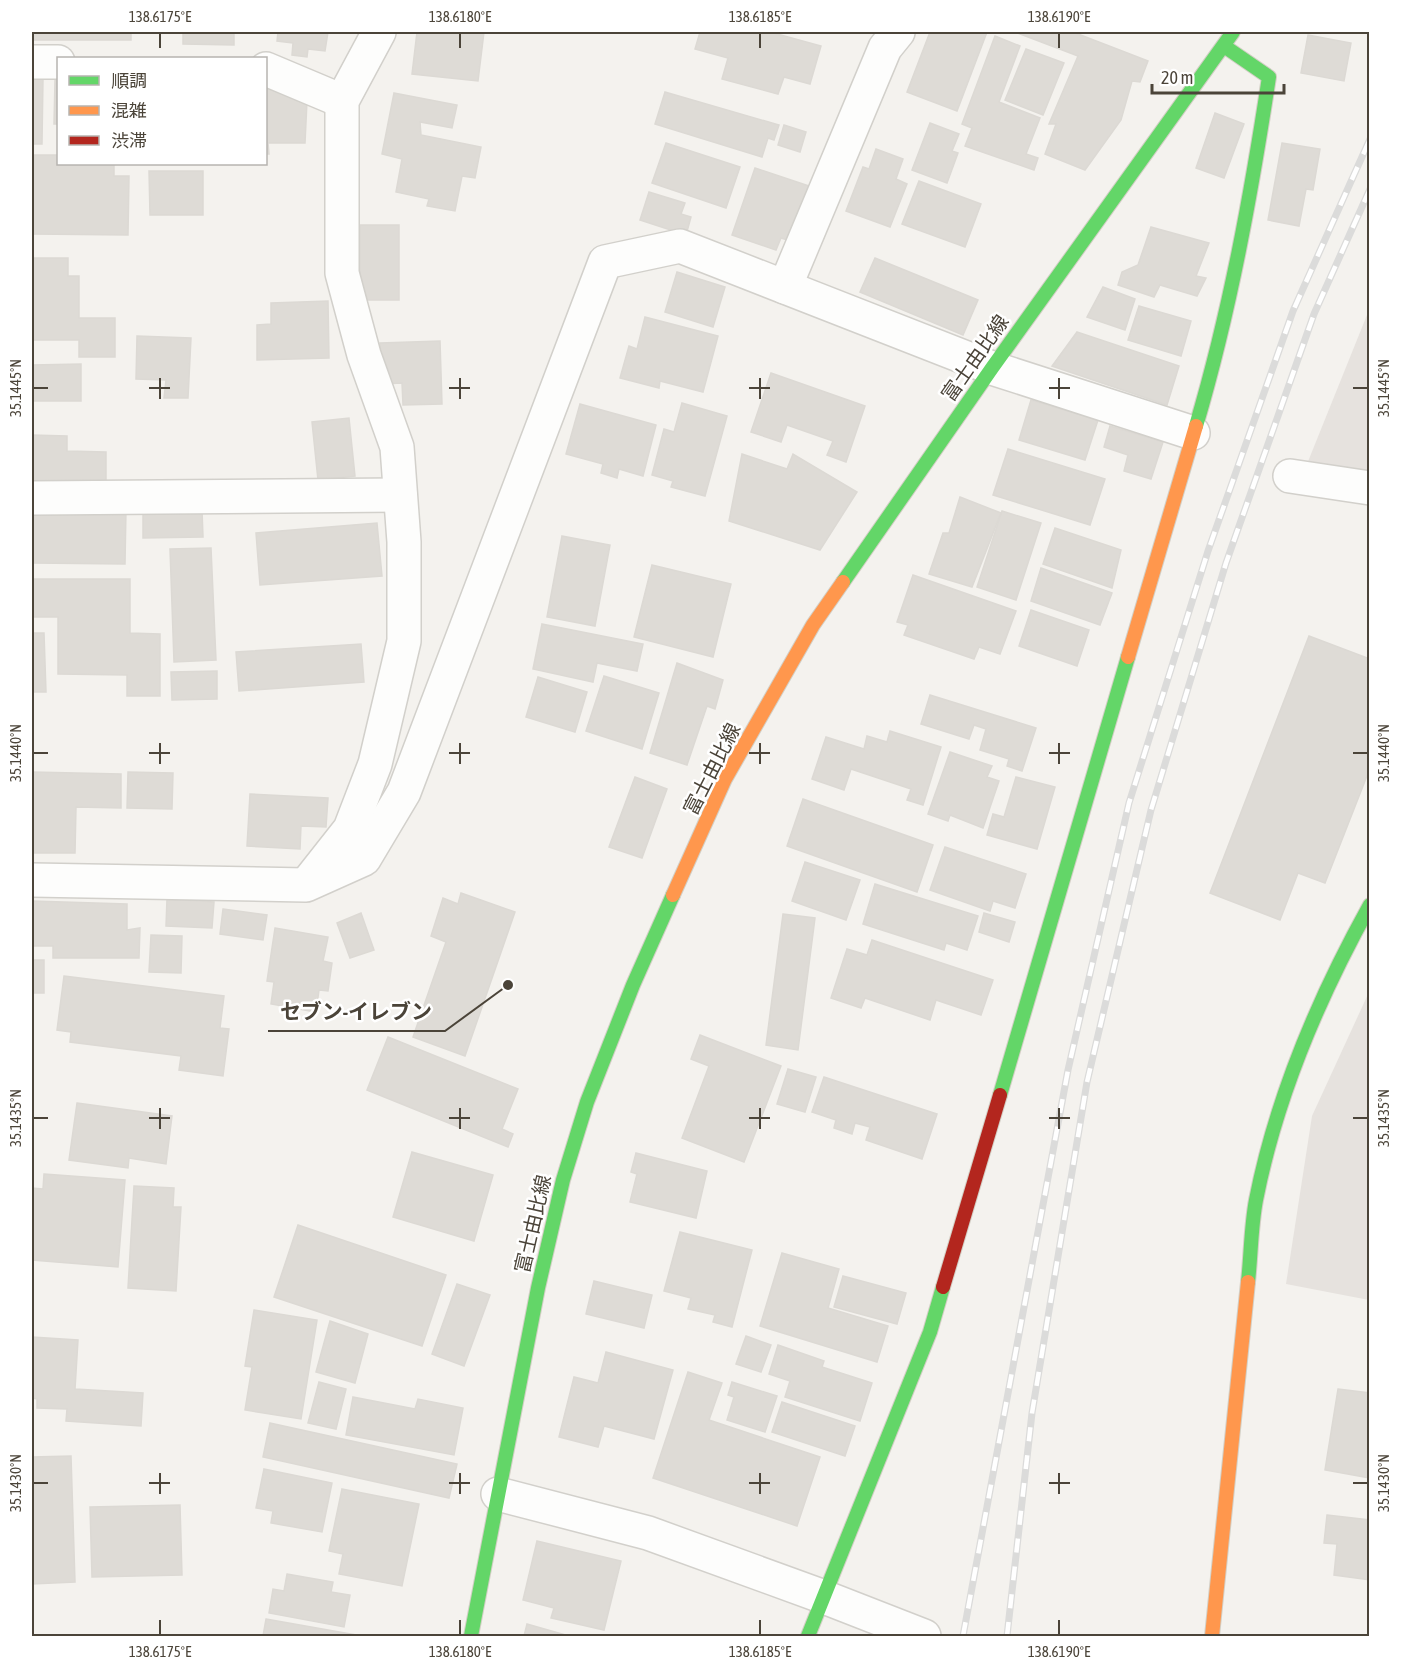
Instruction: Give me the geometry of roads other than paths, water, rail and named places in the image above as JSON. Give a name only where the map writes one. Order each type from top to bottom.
[{"type":"street","points":[[306,885],[350,829],[378,753],[404,641],[404,542],[397,447],[364,355],[342,273],[342,101],[379,32]]},
{"type":"street","points":[[785,287],[885,48],[898,32]]},
{"type":"street","name":"富士由比線","points":[[471,1636],[538,1288],[563,1180],[587,1101],[633,985],[725,779],[813,625],[992,368],[1233,32]]},
{"type":"street","points":[[808,1636],[930,1332],[1215,362],[1250,201],[1269,77],[1224,46]]},
{"type":"street","points":[[32,62],[57,62]]},
{"type":"street","points":[[267,69],[342,101]]},
{"type":"street","points":[[32,880],[306,885],[364,859],[404,792],[605,262],[680,246],[992,368],[1193,433]]},
{"type":"street","points":[[1290,476],[1370,488]]},
{"type":"street","points":[[32,498],[400,495]]},
{"type":"street","points":[[1212,1636],[1256,1201],[1280,1104],[1348,945],[1370,904]]},
{"type":"street","points":[[498,1494],[648,1533],[924,1636]]},
{"type":"railway","points":[[963,1636],[1068,1070],[1129,803],[1208,551],[1293,311],[1370,139]]},
{"type":"railway","points":[[1007,1636],[1032,1413],[1087,1082],[1151,810],[1226,563],[1314,314],[1370,189]]},
{"type":"place","name":"セブン-イレブン","points":[[508,985]]}]
